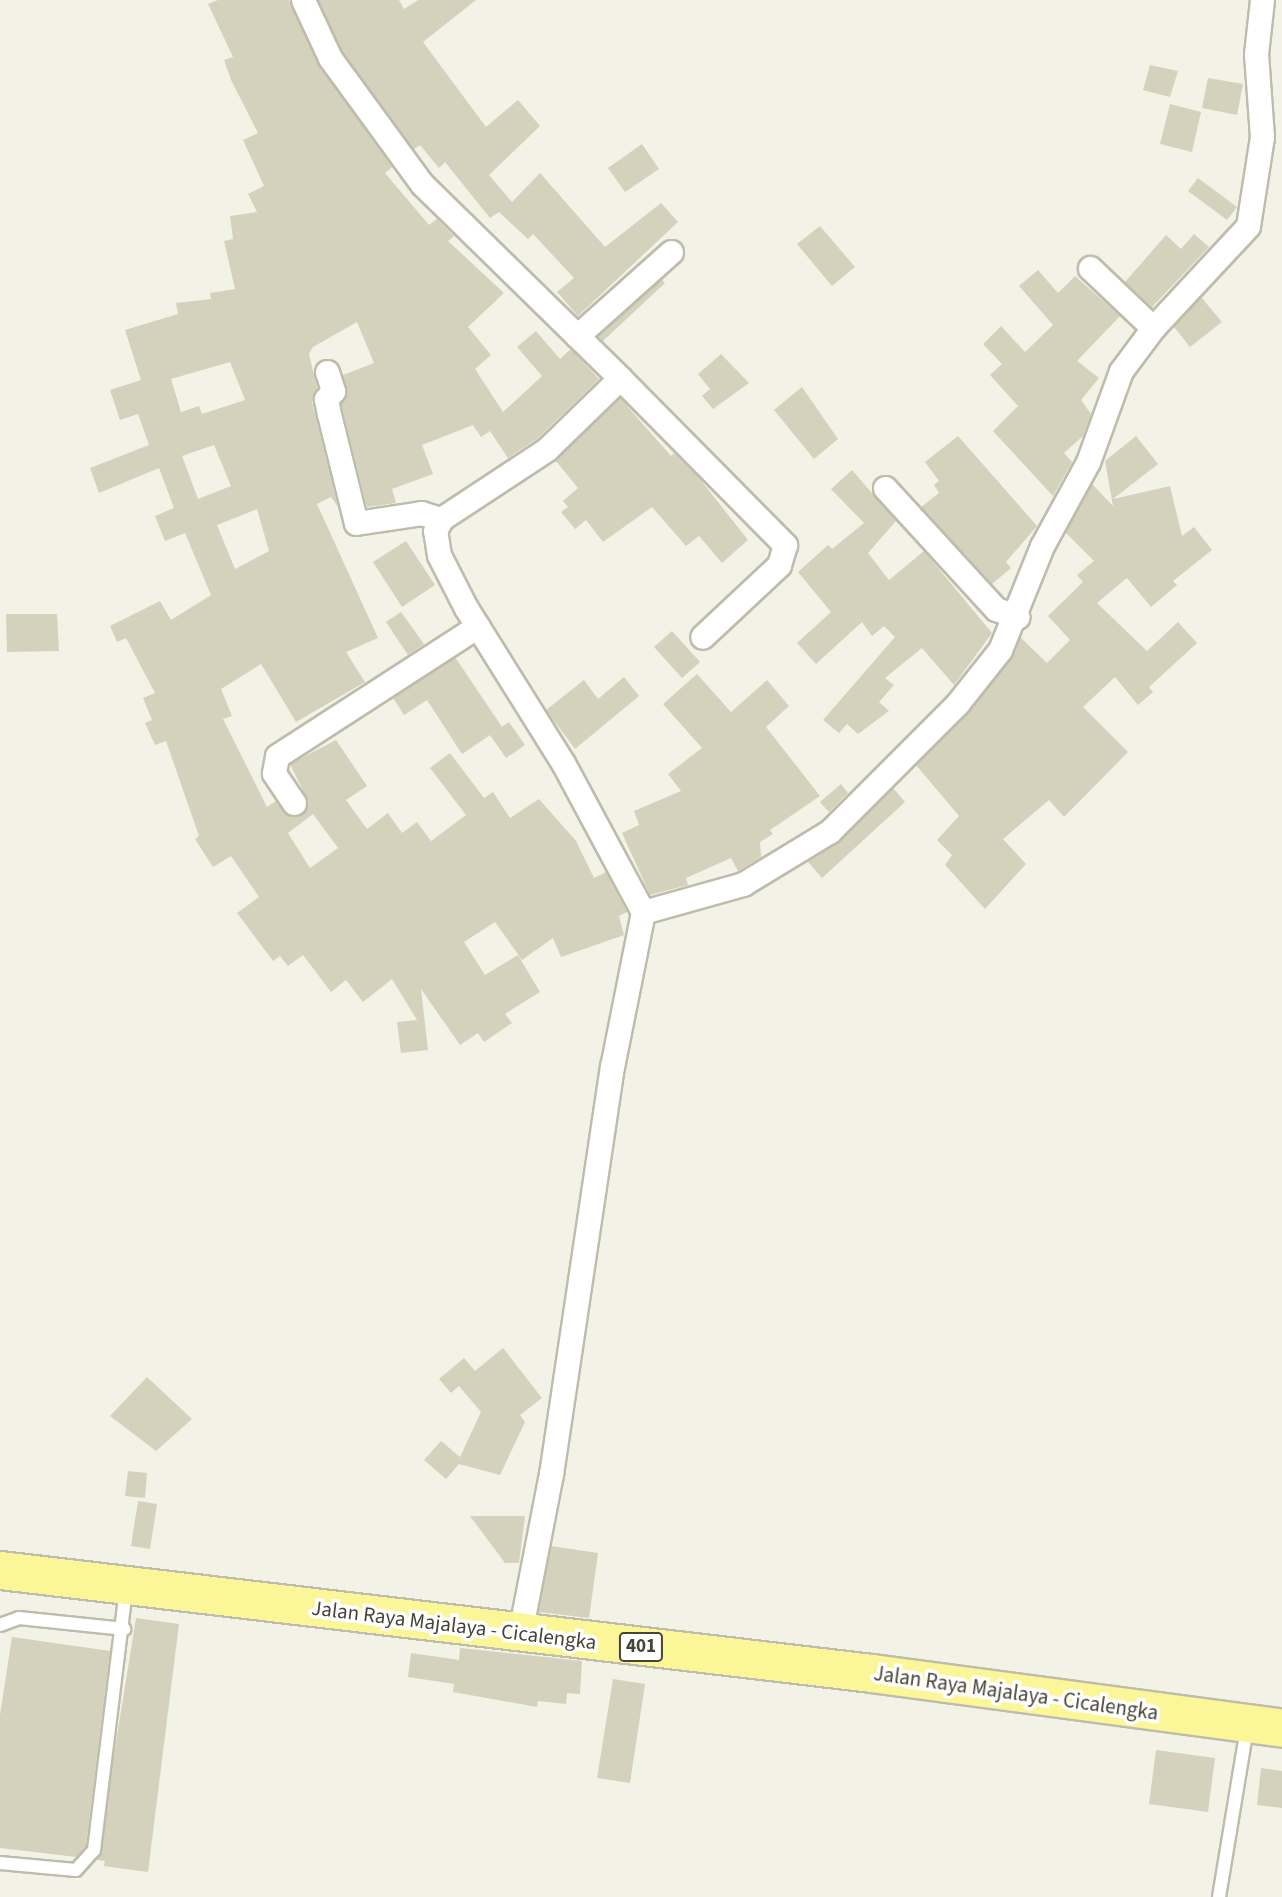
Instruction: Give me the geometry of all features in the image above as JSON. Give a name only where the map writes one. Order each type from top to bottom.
[{"type":"main road","name":"Jalan Raya Majalaya - Cicalengka","points":[[0,1570],[126,1583],[1265,1726]]},
{"type":"street","points":[[303,0],[325,50],[404,163],[785,545],[779,565],[702,637]]},
{"type":"street","points":[[643,912],[743,884],[830,831],[985,673],[1018,617],[1042,546],[1088,462],[1121,371],[1153,328],[1248,226],[1262,137],[1256,54],[1262,0]]},
{"type":"street","points":[[577,336],[670,253]]},
{"type":"street","points":[[1090,268],[1153,328]]},
{"type":"street","points":[[327,372],[333,391],[326,399],[356,523],[421,513],[441,519]]},
{"type":"street","points":[[520,1633],[551,1474],[612,1067],[643,912],[563,763],[478,626],[439,555],[435,539],[441,519],[534,460],[620,378]]},
{"type":"street","points":[[885,488],[996,609],[1018,617]]},
{"type":"street","points":[[294,803],[274,773],[277,756],[478,626]]},
{"type":"lane","points":[[0,1863],[76,1870],[94,1850],[124,1629],[126,1583]]},
{"type":"lane","points":[[0,1625],[19,1618],[124,1629]]},
{"type":"lane","points":[[1219,1897],[1265,1726]]},
{"type":"building","points":[[218,0],[289,0],[319,66],[392,167],[385,173],[429,225],[437,219],[454,236],[448,241],[504,293],[468,327],[491,355],[475,369],[503,412],[542,376],[517,347],[536,331],[560,359],[571,349],[599,379],[538,438],[508,458],[490,431],[481,437],[473,425],[422,445],[433,474],[392,489],[396,503],[367,507],[341,403],[347,393],[343,375],[374,363],[357,322],[313,347],[309,354],[317,388],[312,402],[338,507],[331,497],[317,504],[378,638],[346,652],[365,682],[296,722],[261,664],[221,689],[232,716],[223,719],[267,807],[276,801],[287,815],[302,814],[308,801],[290,764],[336,740],[367,786],[346,800],[367,829],[388,813],[402,833],[417,822],[431,841],[466,815],[430,768],[450,753],[484,798],[493,792],[510,818],[539,799],[576,841],[594,878],[606,872],[627,912],[619,916],[624,935],[561,957],[553,938],[522,960],[495,922],[464,942],[485,975],[518,955],[540,992],[505,1014],[512,1023],[484,1042],[478,1033],[460,1045],[421,989],[428,1050],[401,1053],[397,1022],[417,1020],[392,979],[363,1002],[346,980],[331,992],[303,955],[288,966],[280,956],[273,961],[237,913],[259,897],[231,856],[213,867],[195,839],[199,836],[166,741],[155,745],[145,723],[152,720],[143,698],[155,693],[126,638],[117,642],[110,626],[160,601],[171,620],[211,595],[185,533],[165,541],[155,516],[174,508],[159,468],[99,493],[90,468],[149,445],[138,414],[120,420],[110,390],[141,380],[125,330],[178,314],[176,303],[211,299],[210,293],[235,289],[224,241],[233,239],[230,216],[257,212],[248,194],[264,186],[243,140],[258,133],[231,80],[224,60],[233,57],[208,4]],"holes":[[[230,362],[245,400],[202,414],[199,406],[181,412],[171,379]],[[214,445],[231,486],[198,499],[182,456]],[[257,509],[269,551],[235,569],[217,525]],[[313,814],[338,848],[310,868],[288,833]]]},
{"type":"building","points":[[318,0],[399,0],[404,9],[418,0],[476,0],[423,42],[486,127],[518,100],[540,126],[489,175],[512,202],[540,173],[605,247],[661,203],[678,222],[578,316],[557,292],[574,278],[533,234],[528,239],[499,212],[490,218],[445,162],[439,168],[420,145],[414,149],[342,51]]},
{"type":"building","points":[[1150,65],[1178,71],[1170,97],[1143,90]]},
{"type":"building","points":[[1208,78],[1243,84],[1237,115],[1202,108]]},
{"type":"building","points":[[1170,104],[1201,112],[1192,152],[1160,144]]},
{"type":"building","points":[[642,144],[659,169],[625,192],[608,168]]},
{"type":"building","points":[[1198,178],[1237,207],[1227,220],[1188,191]]},
{"type":"building","points":[[820,226],[855,267],[832,286],[797,244]]},
{"type":"building","points":[[1194,234],[1209,247],[1152,307],[1125,282],[1166,235],[1181,249]]},
{"type":"building","points":[[1038,270],[1058,293],[1075,276],[1120,316],[1077,361],[1099,378],[1081,400],[1091,414],[1083,436],[1064,453],[1072,462],[1053,496],[993,431],[1018,406],[990,375],[1002,364],[983,344],[1001,326],[1025,352],[1053,325],[1019,286]]},
{"type":"building","points":[[661,279],[665,283],[603,341],[598,336]]},
{"type":"building","points":[[1201,297],[1222,322],[1190,347],[1174,327]]},
{"type":"building","points":[[721,354],[749,383],[713,409],[702,396],[710,389],[698,374]]},
{"type":"building","points":[[802,387],[838,439],[814,459],[774,410]]},
{"type":"building","points":[[620,398],[671,456],[674,453],[699,478],[748,540],[722,563],[699,536],[686,546],[652,507],[603,542],[586,520],[575,529],[561,512],[568,507],[563,501],[578,488],[555,460]]},
{"type":"building","points":[[958,436],[1037,526],[1006,562],[1011,568],[992,584],[921,507],[939,493],[934,485],[939,481],[925,462]]},
{"type":"building","points":[[1136,436],[1158,464],[1113,499],[1170,486],[1182,536],[1194,527],[1212,550],[1173,581],[1177,585],[1151,607],[1127,578],[1097,603],[1147,651],[1178,622],[1197,643],[1149,687],[1153,692],[1138,705],[1115,677],[1083,707],[1128,752],[1064,817],[1049,800],[1003,839],[1026,864],[985,909],[945,865],[952,855],[937,840],[959,816],[916,765],[968,713],[1011,659],[1020,637],[1047,663],[1070,640],[1048,616],[1083,582],[1077,575],[1094,561],[1065,532],[1092,484],[1113,506],[1105,461]]},
{"type":"building","points":[[852,470],[896,521],[868,553],[889,580],[924,551],[992,633],[954,685],[922,648],[885,678],[894,685],[879,702],[889,711],[858,734],[847,724],[839,733],[823,720],[895,637],[884,626],[872,636],[862,622],[816,664],[797,643],[831,612],[798,572],[828,545],[832,549],[864,523],[831,489]]},
{"type":"building","points":[[406,541],[435,585],[402,607],[373,562]]},
{"type":"building","points":[[401,612],[424,644],[408,655],[386,622]]},
{"type":"building","points":[[6,614],[57,614],[59,651],[7,652]]},
{"type":"building","points":[[672,631],[700,662],[682,678],[654,647]]},
{"type":"building","points":[[455,657],[502,727],[462,754],[427,700],[404,715],[393,698]]},
{"type":"building","points":[[697,674],[731,712],[767,680],[789,706],[766,727],[820,796],[770,830],[773,834],[760,842],[761,857],[738,871],[731,858],[686,878],[688,885],[650,895],[622,833],[639,825],[634,811],[681,791],[668,774],[702,748],[663,704]]},
{"type":"building","points":[[624,677],[639,696],[575,749],[546,710],[584,680],[598,699]]},
{"type":"building","points":[[509,722],[525,745],[506,758],[490,735]]},
{"type":"building","points":[[841,784],[848,793],[829,812],[820,802]]},
{"type":"building","points":[[893,788],[905,802],[822,878],[808,862],[840,841]]},
{"type":"building","points":[[503,1348],[542,1398],[520,1415],[525,1422],[500,1475],[459,1464],[446,1479],[424,1460],[441,1441],[460,1457],[481,1412],[459,1386],[451,1393],[439,1379],[464,1358],[475,1371]]},
{"type":"building","points":[[147,1377],[192,1419],[156,1451],[110,1416]]},
{"type":"building","points":[[128,1471],[147,1473],[145,1498],[125,1496]]},
{"type":"building","points":[[138,1501],[157,1504],[150,1549],[131,1546]]},
{"type":"building","points":[[470,1516],[525,1516],[519,1563],[505,1563]]},
{"type":"building","points":[[551,1546],[598,1553],[589,1618],[538,1612]]},
{"type":"building","points":[[136,1618],[179,1624],[148,1872],[104,1866],[105,1861],[97,1860]]},
{"type":"building","points":[[12,1637],[110,1651],[86,1846],[76,1857],[0,1848],[0,1715]]},
{"type":"building","points":[[460,1648],[582,1661],[580,1694],[567,1693],[566,1704],[538,1701],[537,1707],[453,1692],[454,1684],[408,1677],[411,1653],[459,1660]]},
{"type":"building","points":[[613,1679],[645,1684],[630,1783],[597,1778]]},
{"type":"building","points":[[1156,1750],[1215,1758],[1208,1812],[1149,1804]]},
{"type":"building","points":[[1261,1768],[1282,1771],[1282,1808],[1257,1805]]}]
